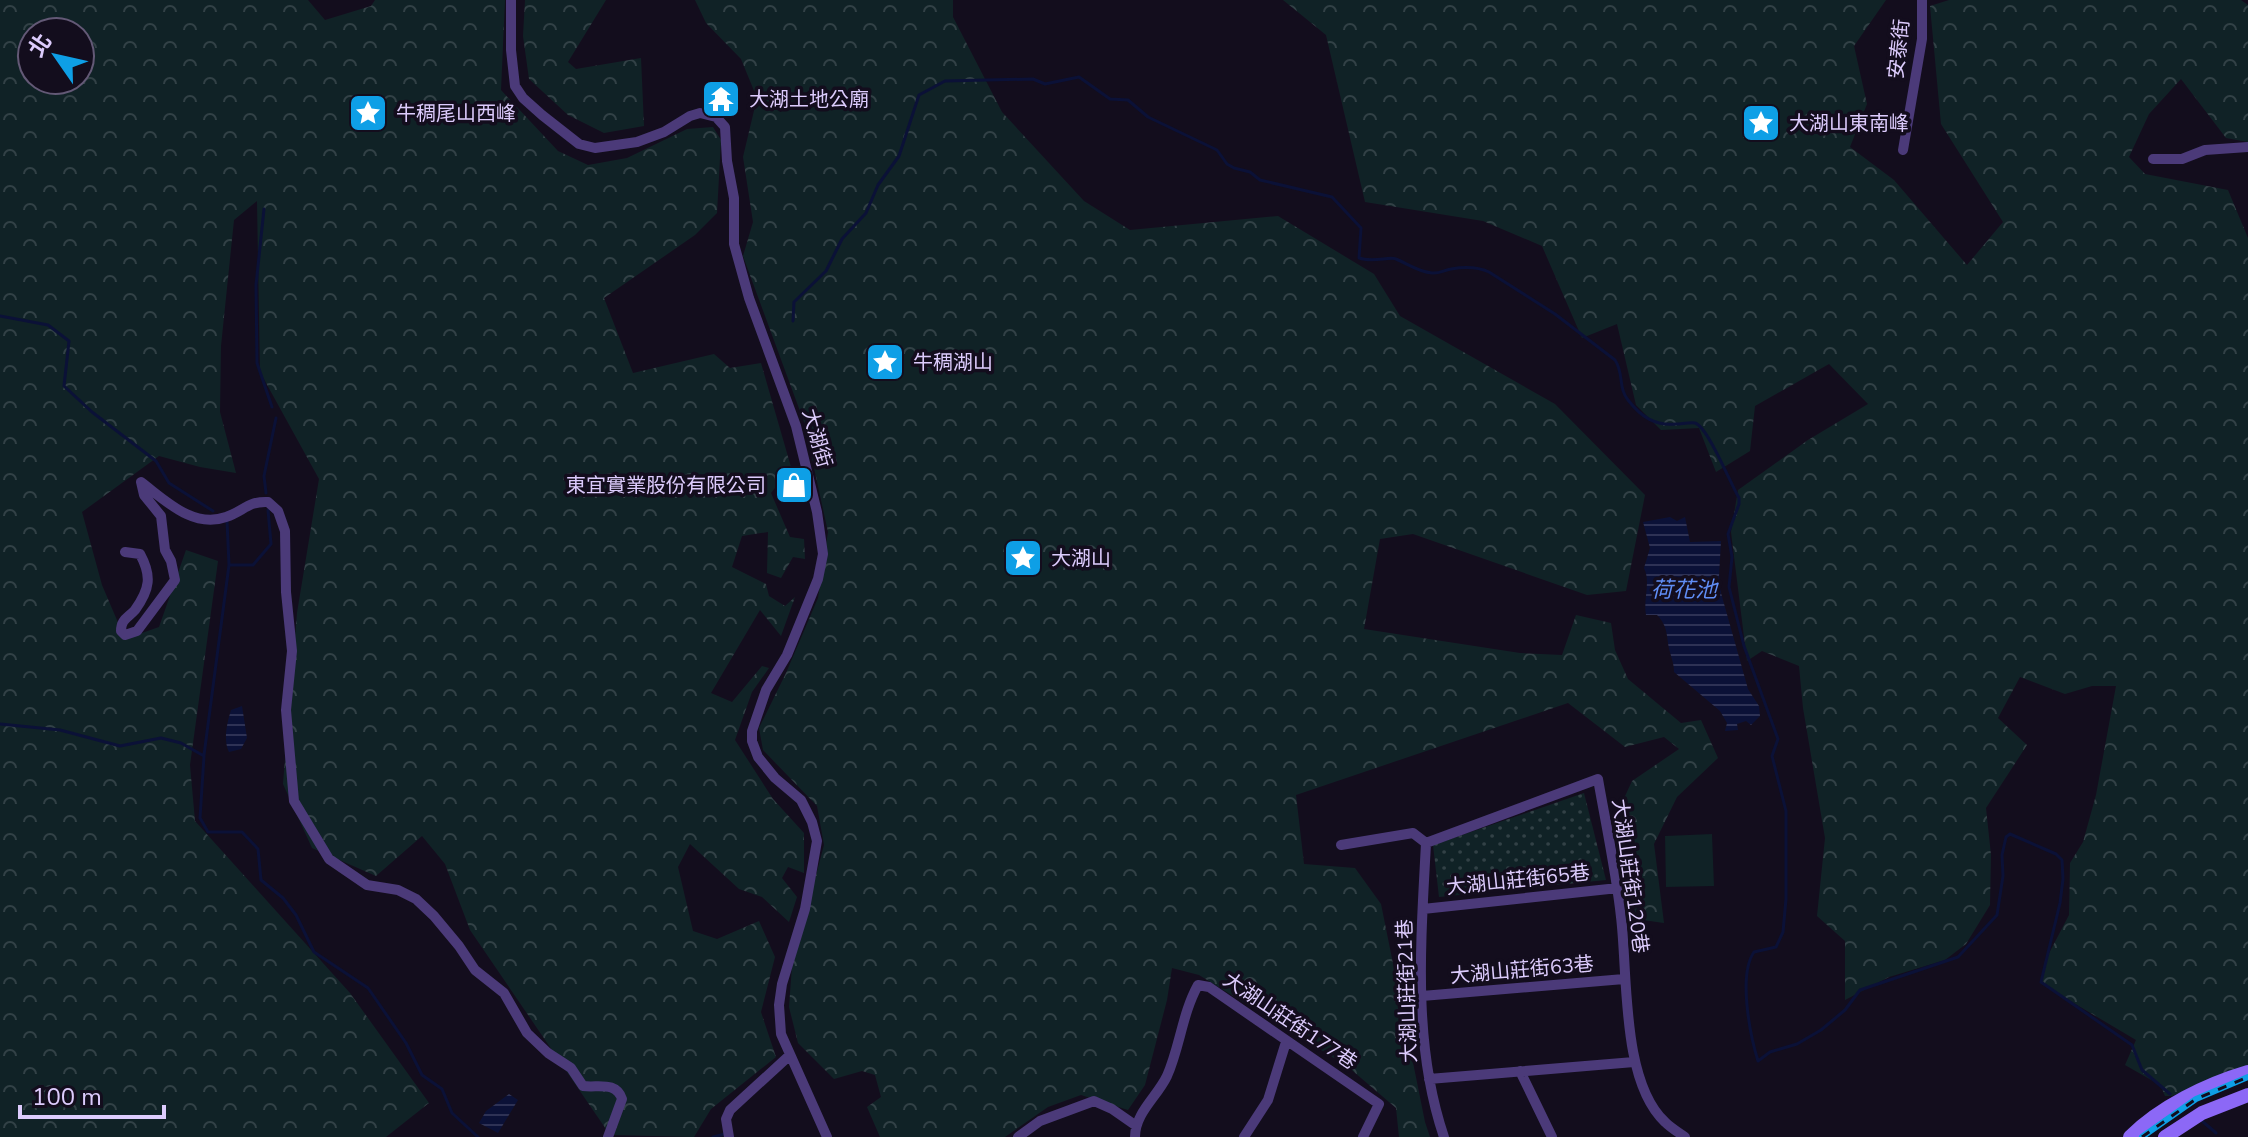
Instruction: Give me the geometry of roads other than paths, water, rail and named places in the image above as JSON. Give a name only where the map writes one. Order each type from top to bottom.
[{"type":"main road","points":[[2130,1137],[2174,1105],[2248,1072]]},
{"type":"main road","points":[[2165,1137],[2202,1113],[2248,1095]]},
{"type":"street","name":"大湖街","points":[[511,0],[515,86],[542,115],[579,144],[595,148],[637,142],[700,113],[716,117],[725,127],[734,198],[734,244],[749,298],[796,426],[817,512],[823,554],[818,579],[787,655],[766,690],[752,731],[758,757],[775,778],[801,800],[817,841],[805,909],[782,984],[779,1005],[781,1034],[790,1055]]},
{"type":"street","name":"安泰街","points":[[1903,150],[1922,39],[1922,0]]},
{"type":"street","points":[[2153,159],[2182,159],[2205,150],[2248,147]]},
{"type":"street","points":[[125,552],[140,554],[150,579],[135,609],[123,621],[121,631],[125,635],[137,631],[175,580],[165,550],[161,516],[144,495],[141,482],[185,514],[205,520],[226,517],[254,502],[268,502],[278,511],[285,531],[286,592],[292,651],[286,710],[294,801],[329,859],[367,885],[398,890],[416,899],[459,946],[475,970],[504,993],[527,1033],[548,1053],[571,1068],[583,1086],[616,1088],[622,1099],[608,1137]]},
{"type":"street","name":"大湖山莊街120巷","points":[[1341,845],[1413,833],[1426,843],[1598,779],[1618,888],[1634,1062],[1643,1086],[1663,1120],[1685,1137]]},
{"type":"street","name":"大湖山莊街21巷","points":[[1426,843],[1420,948],[1424,1040],[1429,1079],[1444,1137]]},
{"type":"street","name":"大湖山莊街65巷","points":[[1423,909],[1618,888]]},
{"type":"street","name":"大湖山莊街63巷","points":[[1422,996],[1624,979]]},
{"type":"street","name":"大湖山莊街177巷","points":[[1135,1131],[1167,1076],[1190,1000],[1198,985],[1209,987],[1379,1104],[1363,1137]]},
{"type":"street","points":[[1244,1137],[1268,1100],[1286,1042]]},
{"type":"street","points":[[729,1137],[726,1119],[730,1110],[790,1055],[827,1137]]},
{"type":"street","points":[[1429,1079],[1634,1062]]},
{"type":"street","points":[[1520,1071],[1552,1137]]},
{"type":"street","points":[[1018,1137],[1040,1121],[1094,1101],[1112,1109],[1135,1131]]},
{"type":"water","name":"荷花池","points":[[1670,517],[1677,521],[1685,517],[1690,542],[1721,541],[1721,593],[1748,689],[1759,706],[1760,716],[1751,725],[1746,721],[1737,724],[1738,730],[1725,731],[1727,723],[1720,711],[1674,672],[1664,624],[1657,615],[1646,615],[1647,579],[1644,568],[1650,548],[1643,522]]},
{"type":"water","points":[[242,706],[247,738],[241,749],[229,752],[226,737],[231,710]]},
{"type":"water","points":[[509,1094],[518,1100],[498,1133],[479,1123],[486,1111]]},
{"type":"waterway","points":[[793,321],[794,302],[826,271],[842,239],[866,213],[878,185],[899,156],[919,95],[945,81],[1033,79],[1045,84],[1079,77],[1110,99],[1128,100],[1148,117],[1217,150],[1234,168],[1250,172],[1260,180],[1332,197],[1361,228],[1359,258],[1393,258],[1432,273],[1465,268],[1489,272],[1555,314],[1615,360],[1625,395],[1643,416],[1655,422],[1695,423],[1700,427],[1739,498],[1728,534],[1732,557],[1729,587],[1744,646],[1778,739],[1772,756],[1786,811],[1783,932],[1776,947],[1754,952],[1747,975],[1749,1021],[1758,1061],[1770,1052],[1797,1044],[1821,1030],[1845,1010],[1860,990],[1958,957],[1997,915],[2003,876],[2002,855],[2006,837],[2010,834],[2056,854],[2062,860],[2060,903],[2041,982],[2132,1045],[2142,1070],[2170,1094]]},
{"type":"waterway","points":[[264,209],[256,285],[257,363],[272,407]]},
{"type":"waterway","points":[[0,316],[48,325],[69,341],[64,386],[92,412],[156,461],[169,483],[213,511]]},
{"type":"waterway","points":[[266,493],[264,476],[276,418]]},
{"type":"waterway","points":[[230,565],[253,565],[271,544],[268,510]]},
{"type":"waterway","points":[[204,755],[229,565],[227,521]]},
{"type":"waterway","points":[[0,724],[60,730],[120,746],[161,738],[181,743],[204,756],[200,818],[208,832],[242,832],[258,849],[261,880],[283,898],[296,915],[314,952],[368,988],[406,1043],[422,1075],[442,1089],[452,1113],[478,1137]]},
{"type":"waterway","points":[[2201,1120],[2216,1133]]},
{"type":"waterway","points":[[713,1137],[725,1134]]},
{"type":"railway","points":[[2142,1137],[2196,1099],[2248,1077]]},
{"type":"place","name":"大湖土地公廟","points":[[721,99]]},
{"type":"place","name":"牛稠尾山西峰","points":[[368,113]]},
{"type":"place","name":"大湖山東南峰","points":[[1761,123]]},
{"type":"place","name":"牛稠湖山","points":[[885,362]]},
{"type":"place","name":"東宜實業股份有限公司","points":[[794,485]]},
{"type":"place","name":"大湖山","points":[[1023,558]]}]
